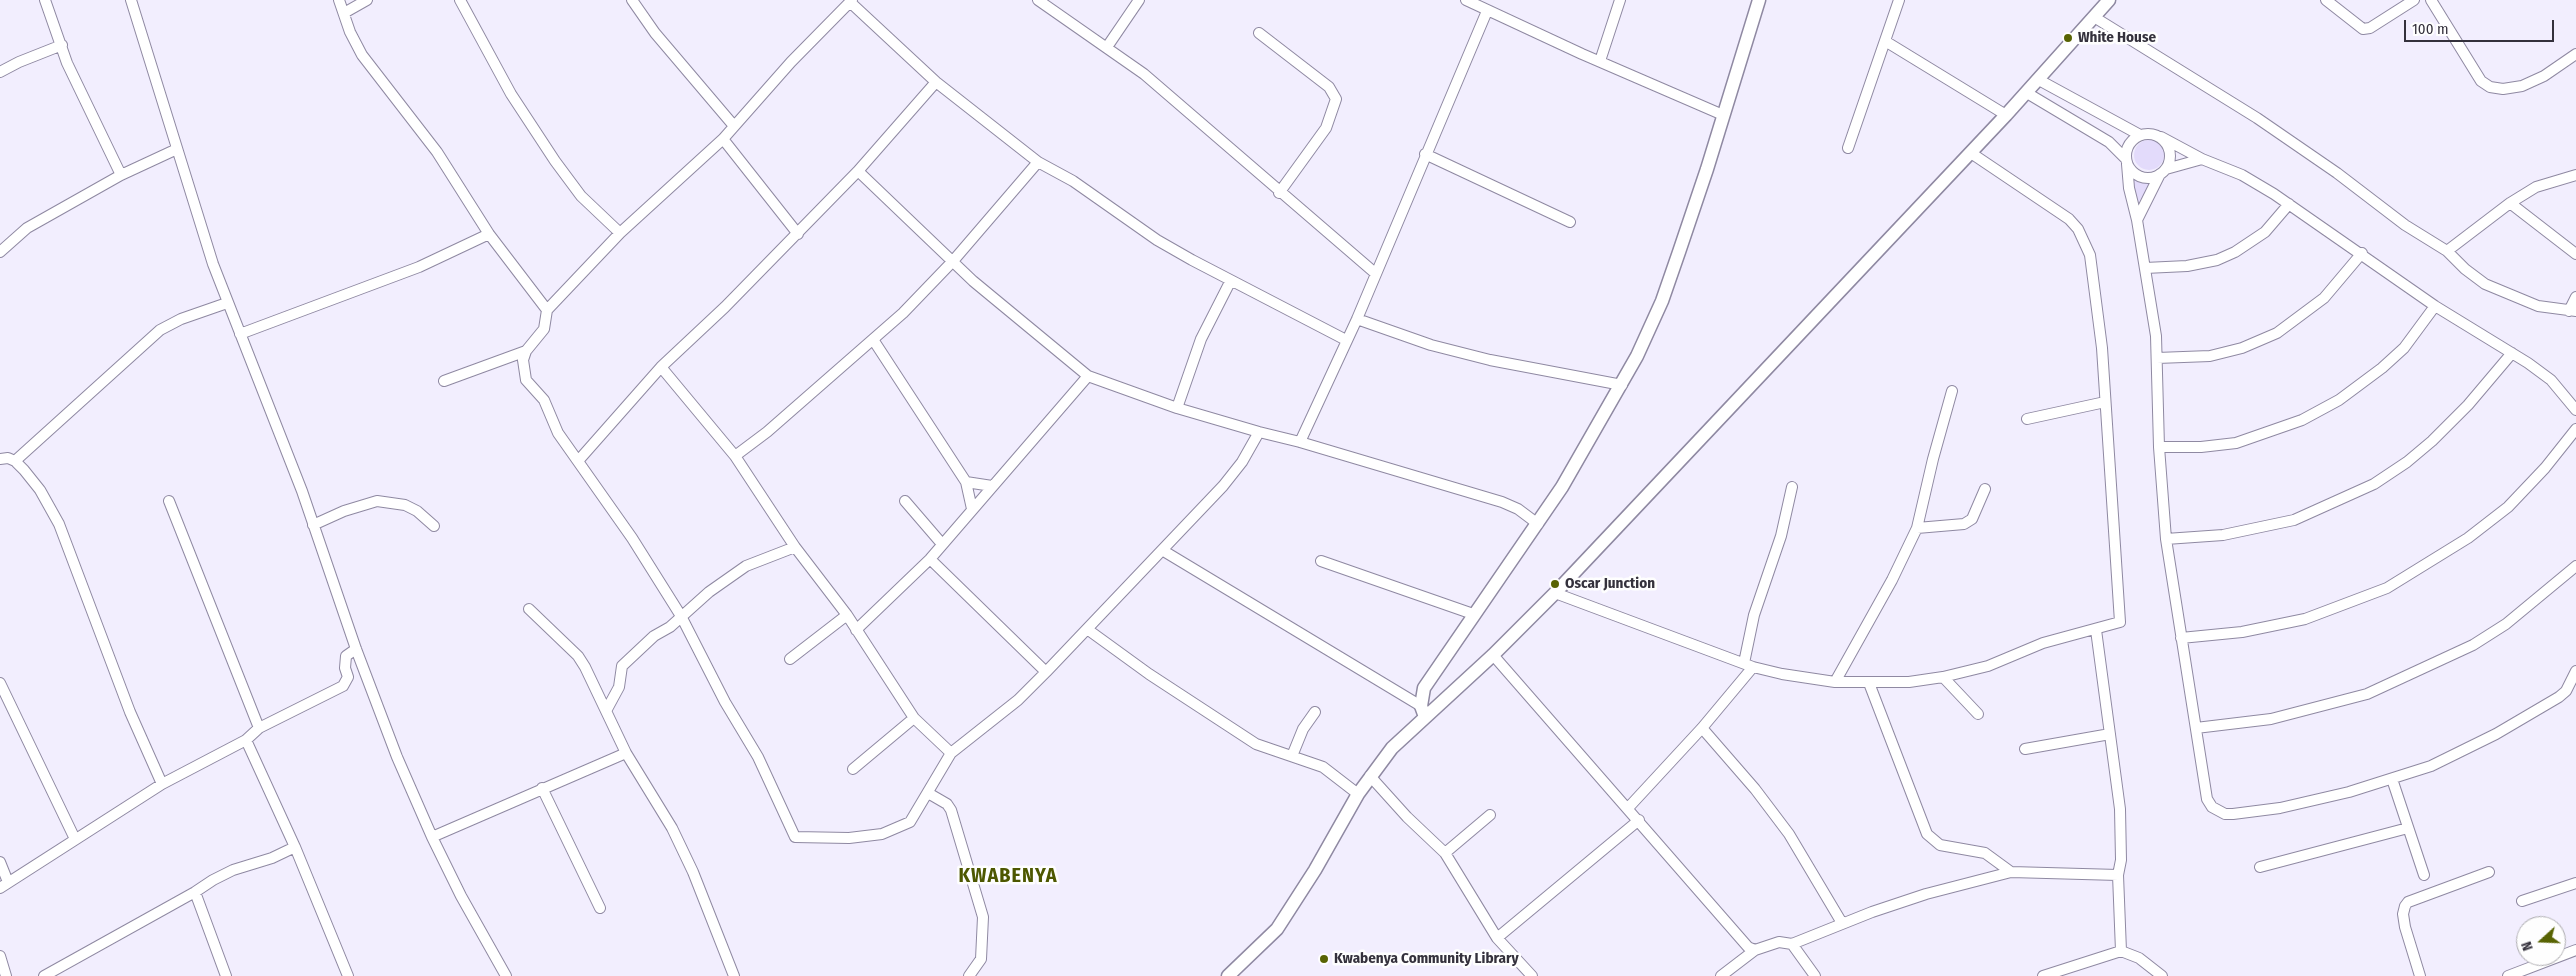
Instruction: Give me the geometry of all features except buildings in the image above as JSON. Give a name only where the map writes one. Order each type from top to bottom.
[{"type":"main road","points":[[1423,712],[1424,688],[1473,614],[1538,524],[1622,385],[1662,301],[1707,169],[1722,115],[1759,0]]},
{"type":"main road","points":[[1228,976],[1277,929],[1315,870],[1370,776],[1423,712],[1493,655],[1555,593],[1971,153],[2110,0]]},
{"type":"street","points":[[45,0],[83,98],[121,175]]},
{"type":"street","points":[[130,0],[227,303],[314,525],[356,649],[397,757],[432,837],[461,896],[506,976]]},
{"type":"street","points":[[339,0],[350,32],[362,55],[437,152],[489,234],[547,310]]},
{"type":"street","points":[[344,13],[367,0]]},
{"type":"street","points":[[460,0],[511,94],[555,160],[581,196],[620,233]]},
{"type":"street","points":[[632,0],[655,33],[734,126]]},
{"type":"street","points":[[1038,0],[1144,74],[1279,193],[1375,273]]},
{"type":"street","points":[[1107,47],[1138,0]]},
{"type":"street","points":[[1466,0],[1722,115]]},
{"type":"street","points":[[1600,61],[1620,0]]},
{"type":"street","points":[[1848,148],[1899,0]]},
{"type":"street","points":[[2326,0],[2363,29],[2370,28],[2414,0]]},
{"type":"street","points":[[2431,0],[2482,82],[2490,87],[2503,89],[2522,86],[2544,76],[2576,54]]},
{"type":"street","points":[[444,381],[526,351],[544,329],[547,310],[620,233],[723,139],[791,62],[851,1],[936,82],[1038,162],[1073,181],[1157,240],[1230,282],[1346,340]]},
{"type":"street","points":[[1300,442],[1357,319],[1487,10]]},
{"type":"street","points":[[2094,17],[2214,90],[2337,173],[2405,225],[2447,251],[2465,269],[2486,284],[2538,306],[2572,311],[2576,297]]},
{"type":"street","points":[[1259,34],[1329,86],[1336,99],[1326,128],[1279,193]]},
{"type":"street","points":[[1885,41],[2006,115]]},
{"type":"street","points":[[0,72],[19,62],[62,45]]},
{"type":"street","points":[[2039,80],[2140,135]]},
{"type":"street","points":[[578,461],[661,367],[798,234],[858,172],[936,82]]},
{"type":"street","points":[[2028,92],[2109,142],[2139,176],[2146,178],[2202,159]]},
{"type":"street","points":[[2052,106],[2061,92]]},
{"type":"street","points":[[2576,410],[2551,380],[2512,353],[2435,306],[2362,253],[2242,175],[2202,159],[2161,137],[2147,134],[2140,135],[2129,144],[2127,162],[2129,188],[2137,220],[2158,358],[2159,447],[2166,539],[2207,799],[2214,809],[2225,814],[2280,808],[2392,779],[2464,752],[2524,719],[2566,691],[2576,671]]},
{"type":"street","points":[[2137,220],[2170,156],[2169,149],[2161,137]]},
{"type":"street","points":[[723,139],[798,234]]},
{"type":"street","points":[[0,252],[27,228],[121,175],[177,150]]},
{"type":"street","points":[[1555,593],[1748,665],[1782,674],[1835,682],[1909,682],[1943,677],[1988,666],[2043,643],[2117,624],[2121,619],[2095,282],[2085,242],[2069,219],[1971,153]]},
{"type":"street","points":[[1425,154],[1570,222]]},
{"type":"street","points":[[735,456],[767,432],[874,341],[953,261],[1038,162]]},
{"type":"street","points":[[858,172],[1016,318],[1088,376],[1177,408],[1300,442],[1502,502],[1518,509],[1538,524]]},
{"type":"street","points":[[2447,251],[2510,203],[2536,187],[2576,175]]},
{"type":"street","points":[[2510,203],[2576,254]]},
{"type":"street","points":[[2145,268],[2187,266],[2217,260],[2236,252],[2265,232],[2289,204]]},
{"type":"street","points":[[240,334],[419,267],[489,234]]},
{"type":"street","points":[[2158,358],[2210,356],[2242,348],[2277,333],[2324,298],[2362,253]]},
{"type":"street","points":[[1177,408],[1201,339],[1230,282]]},
{"type":"street","points":[[15,461],[160,330],[181,319],[227,303]]},
{"type":"street","points":[[2159,447],[2201,447],[2236,443],[2302,420],[2339,400],[2382,368],[2404,348],[2435,306]]},
{"type":"street","points":[[1357,319],[1431,346],[1490,360],[1622,385]]},
{"type":"street","points":[[874,341],[966,482],[972,509]]},
{"type":"street","points":[[526,351],[523,371],[526,380],[544,400],[554,427],[632,538],[682,616],[721,694],[758,757],[795,837],[849,838],[890,832],[910,822],[951,754],[1018,700],[1046,672],[1223,486],[1242,462],[1259,432]]},
{"type":"street","points":[[2166,539],[2223,535],[2276,525],[2312,513],[2374,484],[2407,462],[2432,440],[2468,405],[2512,353]]},
{"type":"street","points":[[661,367],[735,456],[795,547],[847,616],[914,718],[951,754]]},
{"type":"street","points":[[856,630],[930,559],[1088,376]]},
{"type":"street","points":[[1835,682],[1896,572],[1917,528],[1952,390]]},
{"type":"street","points":[[2027,418],[2105,402]]},
{"type":"street","points":[[2181,638],[2242,632],[2305,619],[2387,588],[2468,538],[2508,507],[2545,468],[2576,429]]},
{"type":"street","points":[[0,459],[8,458],[15,461],[40,490],[59,524],[133,720],[162,784]]},
{"type":"street","points":[[966,482],[992,486]]},
{"type":"street","points":[[1628,808],[1702,728],[1748,665],[1754,615],[1781,536],[1792,487]]},
{"type":"street","points":[[1917,528],[1964,524],[1972,519],[1985,489]]},
{"type":"street","points":[[169,501],[259,728]]},
{"type":"street","points":[[314,525],[344,510],[377,501],[405,505],[417,511],[434,526]]},
{"type":"street","points":[[905,501],[942,544]]},
{"type":"street","points":[[606,711],[619,687],[622,666],[626,661],[709,592],[746,566],[795,547]]},
{"type":"street","points":[[1162,550],[1423,712]]},
{"type":"street","points":[[930,559],[1046,672]]},
{"type":"street","points":[[1321,561],[1473,614]]},
{"type":"street","points":[[2196,728],[2271,719],[2367,694],[2473,645],[2506,624],[2576,566]]},
{"type":"street","points":[[530,609],[578,656],[626,753],[672,828],[693,872],[734,976]]},
{"type":"street","points":[[790,659],[847,616]]},
{"type":"street","points":[[1086,629],[1256,744],[1323,767],[1358,794]]},
{"type":"street","points":[[2096,630],[2122,828],[2121,860],[2118,875],[2121,951]]},
{"type":"street","points":[[0,862],[4,885],[162,784],[246,740],[259,728],[343,686],[348,677],[345,668],[346,656],[356,649]]},
{"type":"street","points":[[1493,655],[1628,808],[1729,927],[1748,947],[1755,950]]},
{"type":"street","points":[[1943,677],[1978,714]]},
{"type":"street","points":[[0,683],[75,839]]},
{"type":"street","points":[[1869,683],[1927,834],[1940,845],[1985,853],[2010,872]]},
{"type":"street","points":[[1292,756],[1303,729],[1315,712]]},
{"type":"street","points":[[853,769],[914,718]]},
{"type":"street","points":[[1702,728],[1755,789],[1789,834],[1842,923]]},
{"type":"street","points":[[2025,749],[2110,734]]},
{"type":"street","points":[[246,740],[295,847],[348,976]]},
{"type":"street","points":[[432,837],[626,753]]},
{"type":"street","points":[[1370,776],[1407,817],[1445,853],[1497,938],[1532,976]]},
{"type":"street","points":[[2392,779],[2424,875]]},
{"type":"street","points":[[542,788],[600,908]]},
{"type":"street","points":[[928,793],[947,804],[951,810],[983,916],[981,959],[969,976]]},
{"type":"street","points":[[1445,853],[1490,815]]},
{"type":"street","points":[[1497,938],[1638,820]]},
{"type":"street","points":[[2260,867],[2408,828]]},
{"type":"street","points":[[44,976],[233,870],[272,858],[295,847]]},
{"type":"street","points":[[1721,976],[1755,950],[1774,942],[1792,944],[1842,923],[1926,894],[2010,872],[2118,875]]},
{"type":"street","points":[[2420,976],[2405,927],[2403,914],[2405,906],[2408,902],[2489,872]]},
{"type":"street","points":[[2522,901],[2576,883]]},
{"type":"street","points":[[195,892],[226,976]]},
{"type":"street","points":[[1792,944],[1815,976]]},
{"type":"street","points":[[2508,976],[2576,950]]},
{"type":"street","points":[[2043,976],[2121,951],[2140,958],[2162,976]]},
{"type":"street","points":[[0,956],[6,976]]},
{"type":"street","points":[[60,966],[65,976]]},
{"type":"shaded area","points":[[2149,140],[2160,144],[2164,155],[2160,166],[2149,170],[2138,166],[2134,155],[2138,144]]},
{"type":"shaded area","points":[[2129,173],[2138,180],[2153,181],[2138,203]]},
{"type":"place","name":"White House","points":[[2068,38]]},
{"type":"place","name":"Oscar Junction","points":[[1555,584]]},
{"type":"place","name":"Kwabenya Community Library","points":[[1324,959]]},
{"type":"district","name":"KWABENYA","points":[[1008,876]]}]
